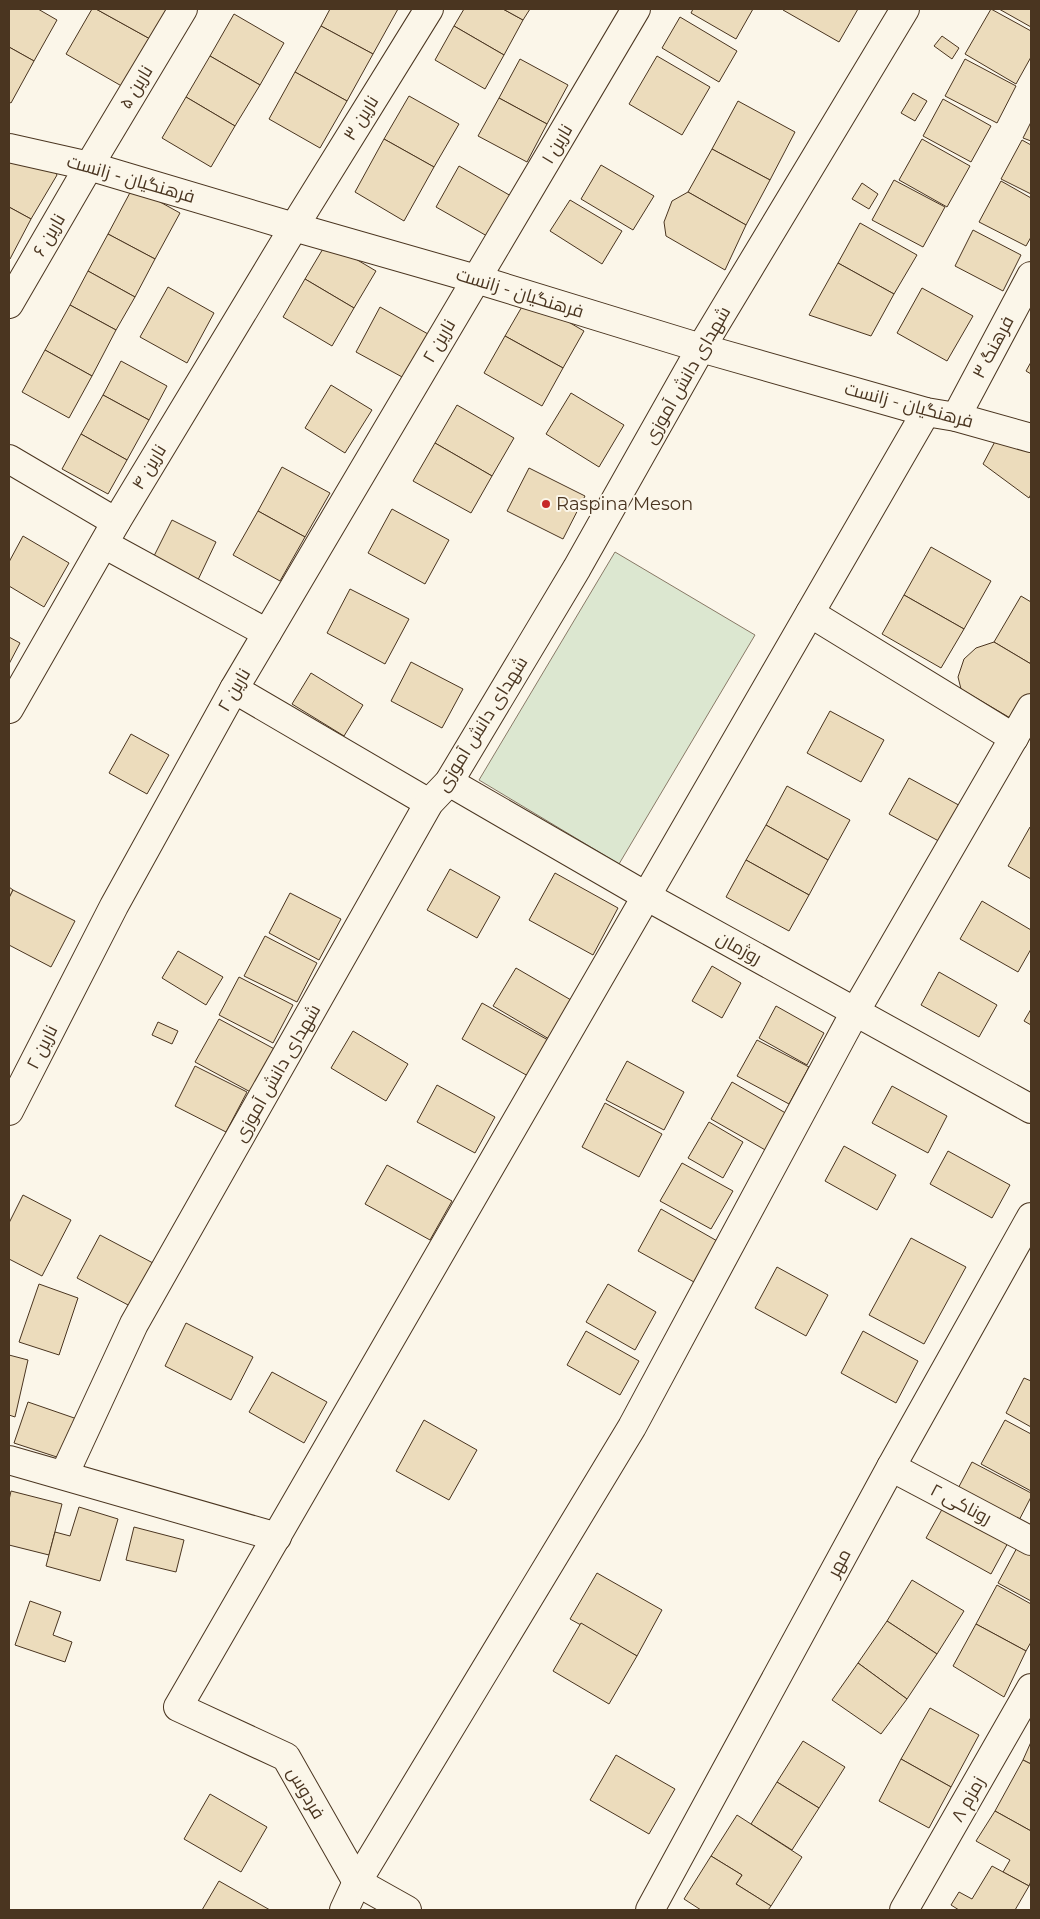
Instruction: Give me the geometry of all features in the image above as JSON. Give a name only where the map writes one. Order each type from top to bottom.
[{"type":"street","name":"نارین ۵","points":[[89,166],[183,9]]},
{"type":"street","name":"نارین ۳","points":[[294,227],[429,9]]},
{"type":"street","name":"نارین ۱","points":[[476,279],[636,9]]},
{"type":"street","name":"شهدای دانش آموزی","points":[[64,1475],[134,1324],[430,804],[449,782],[578,568],[701,348],[905,9]]},
{"type":"street","name":"فرهنگیان - زانست","points":[[9,148],[89,166],[476,279],[701,348],[926,412],[956,417],[1031,438]]},
{"type":"street","name":"نارین ۶","points":[[9,304],[89,166]]},
{"type":"street","name":"نارین ۴","points":[[9,709],[110,533],[294,227]]},
{"type":"street","name":"فرهنگ ۳","points":[[956,417],[1031,276]]},
{"type":"street","name":"نارین ۲","points":[[9,1111],[114,906],[234,689],[476,279]]},
{"type":"street","points":[[9,1460],[277,1537],[926,412]]},
{"type":"street","points":[[9,458],[110,533],[267,634]]},
{"type":"street","points":[[810,613],[1014,738]]},
{"type":"street","points":[[234,689],[430,804]]},
{"type":"street","points":[[344,1910],[357,1882],[632,1428],[854,1012],[1031,708]]},
{"type":"street","name":"روژمان","points":[[449,782],[646,896],[1031,1109]]},
{"type":"street","name":"مهر","points":[[650,1910],[891,1467],[1031,1218]]},
{"type":"street","name":"روناکی ۲","points":[[891,1467],[1031,1541]]},
{"type":"street","name":"فردوس","points":[[277,1537],[178,1707],[286,1757],[357,1882]]},
{"type":"street","name":"زمزم ۸","points":[[904,1910],[1031,1688]]},
{"type":"street","points":[[357,1882],[406,1910]]},
{"type":"green space","points":[[615,552],[755,635],[619,864],[479,780]]},
{"type":"building","points":[[9,9],[38,9],[57,20],[34,61],[9,47]]},
{"type":"building","points":[[92,9],[96,9],[152,40],[125,88],[66,54]]},
{"type":"building","points":[[96,9],[170,9],[152,40]]},
{"type":"building","points":[[330,9],[398,9],[373,54],[321,26]]},
{"type":"building","points":[[464,9],[503,9],[523,20],[504,55],[454,26]]},
{"type":"building","points":[[503,9],[530,9],[523,20]]},
{"type":"building","points":[[693,9],[753,9],[736,39],[691,13]]},
{"type":"building","points":[[784,9],[858,9],[839,42]]},
{"type":"building","points":[[991,9],[1031,31],[1031,57],[1016,84],[965,54]]},
{"type":"building","points":[[999,9],[1031,9],[1031,27]]},
{"type":"building","points":[[234,14],[284,43],[260,85],[210,56]]},
{"type":"building","points":[[680,17],[737,51],[719,82],[662,48]]},
{"type":"building","points":[[321,26],[373,54],[347,101],[295,72]]},
{"type":"building","points":[[454,26],[504,55],[485,89],[435,60]]},
{"type":"building","points":[[942,36],[959,48],[952,59],[934,46]]},
{"type":"building","points":[[9,47],[34,61],[11,103],[9,102]]},
{"type":"building","points":[[210,56],[260,85],[235,126],[186,97]]},
{"type":"building","points":[[657,56],[710,87],[682,135],[629,104]]},
{"type":"building","points":[[520,59],[568,85],[547,124],[499,98]]},
{"type":"building","points":[[965,59],[1016,86],[997,123],[945,96]]},
{"type":"building","points":[[295,72],[347,101],[320,148],[269,119]]},
{"type":"building","points":[[913,93],[927,101],[915,121],[901,113]]},
{"type":"building","points":[[409,96],[459,124],[434,167],[384,139]]},
{"type":"building","points":[[186,97],[235,126],[211,167],[162,138]]},
{"type":"building","points":[[499,98],[547,124],[527,162],[478,136]]},
{"type":"building","points":[[943,99],[991,126],[971,162],[923,136]]},
{"type":"building","points":[[738,101],[795,132],[770,180],[712,149]]},
{"type":"building","points":[[1031,122],[1031,141],[1023,138]]},
{"type":"building","points":[[384,139],[434,167],[404,221],[355,192]]},
{"type":"building","points":[[922,139],[970,166],[947,207],[899,180]]},
{"type":"building","points":[[1022,140],[1031,145],[1031,194],[1001,179]]},
{"type":"building","points":[[712,149],[770,180],[746,225],[688,192]]},
{"type":"building","points":[[9,154],[51,164],[57,175],[31,219],[9,207]]},
{"type":"building","points":[[601,165],[654,196],[633,230],[581,199]]},
{"type":"building","points":[[459,166],[511,196],[487,236],[436,207]]},
{"type":"building","points":[[894,180],[945,207],[923,247],[872,220]]},
{"type":"building","points":[[1001,181],[1031,198],[1031,237],[1026,246],[979,222]]},
{"type":"building","points":[[862,183],[878,194],[869,209],[852,199]]},
{"type":"building","points":[[133,187],[180,213],[155,259],[108,234]]},
{"type":"building","points":[[688,192],[746,225],[725,270],[666,236],[664,222],[672,201]]},
{"type":"building","points":[[570,200],[622,231],[602,264],[550,231]]},
{"type":"building","points":[[9,207],[31,219],[10,259],[9,259]]},
{"type":"building","points":[[860,223],[917,255],[894,294],[838,263]]},
{"type":"building","points":[[973,230],[1021,255],[1003,291],[955,266]]},
{"type":"building","points":[[108,234],[155,259],[135,297],[88,271]]},
{"type":"building","points":[[327,242],[376,271],[354,308],[305,279]]},
{"type":"building","points":[[838,263],[894,294],[871,336],[809,315]]},
{"type":"building","points":[[88,271],[135,297],[116,330],[70,305]]},
{"type":"building","points":[[305,279],[354,308],[332,346],[283,317]]},
{"type":"building","points":[[168,287],[214,313],[187,363],[140,337]]},
{"type":"building","points":[[922,288],[973,316],[947,361],[897,333]]},
{"type":"building","points":[[527,298],[584,331],[563,368],[505,336]]},
{"type":"building","points":[[70,305],[116,330],[92,376],[45,350]]},
{"type":"building","points":[[380,307],[428,334],[404,378],[356,352]]},
{"type":"building","points":[[505,336],[563,368],[542,406],[484,373]]},
{"type":"building","points":[[45,350],[92,376],[69,418],[22,392]]},
{"type":"building","points":[[121,361],[167,386],[149,420],[103,395]]},
{"type":"building","points":[[1031,362],[1031,374],[1026,371]]},
{"type":"building","points":[[331,385],[372,410],[345,453],[305,428]]},
{"type":"building","points":[[571,393],[624,425],[599,467],[546,434]]},
{"type":"building","points":[[103,395],[149,420],[127,460],[81,434]]},
{"type":"building","points":[[457,405],[514,438],[492,476],[435,443]]},
{"type":"building","points":[[81,434],[127,460],[108,494],[62,469]]},
{"type":"building","points":[[999,434],[1031,443],[1031,494],[1029,498],[983,464]]},
{"type":"building","points":[[435,443],[492,476],[471,513],[413,481]]},
{"type":"building","points":[[282,467],[330,493],[305,537],[258,511]]},
{"type":"building","name":"Raspina Meson","points":[[529,468],[585,496],[563,539],[507,511]]},
{"type":"building","points":[[392,509],[449,540],[425,584],[368,553]]},
{"type":"building","points":[[258,511],[305,537],[280,581],[233,555]]},
{"type":"building","points":[[172,520],[216,542],[196,584],[151,562]]},
{"type":"building","points":[[23,536],[69,563],[44,607],[9,586],[9,562]]},
{"type":"building","points":[[931,547],[991,581],[964,629],[904,595]]},
{"type":"building","points":[[350,589],[409,619],[385,664],[327,633]]},
{"type":"building","points":[[904,595],[964,629],[941,668],[882,634]]},
{"type":"building","points":[[1021,596],[1031,602],[1031,664],[994,642]]},
{"type":"building","points":[[9,637],[20,643],[9,664]]},
{"type":"building","points":[[994,642],[1031,664],[1031,695],[1017,722],[961,689],[958,677],[964,659],[976,648]]},
{"type":"building","points":[[411,662],[463,689],[442,728],[391,701]]},
{"type":"building","points":[[311,673],[363,705],[344,736],[292,704]]},
{"type":"building","points":[[830,711],[884,740],[861,782],[807,753]]},
{"type":"building","points":[[131,734],[169,755],[147,794],[109,773]]},
{"type":"building","points":[[909,778],[966,809],[946,845],[889,814]]},
{"type":"building","points":[[787,786],[850,820],[828,860],[766,825]]},
{"type":"building","points":[[766,825],[828,860],[809,895],[746,860]]},
{"type":"building","points":[[1031,828],[1031,879],[1008,866]]},
{"type":"building","points":[[746,860],[809,895],[789,931],[726,897]]},
{"type":"building","points":[[450,869],[500,897],[477,938],[427,910]]},
{"type":"building","points":[[555,873],[618,908],[593,955],[529,920]]},
{"type":"building","points":[[9,887],[13,890],[9,898]]},
{"type":"building","points":[[13,890],[75,921],[51,967],[9,945],[9,898]]},
{"type":"building","points":[[290,893],[341,919],[319,960],[269,933]]},
{"type":"building","points":[[982,901],[1031,930],[1031,949],[1018,972],[960,939]]},
{"type":"building","points":[[265,936],[317,963],[297,1002],[244,976]]},
{"type":"building","points":[[178,951],[223,977],[206,1005],[162,978]]},
{"type":"building","points":[[712,966],[741,983],[722,1018],[692,1001]]},
{"type":"building","points":[[516,968],[571,1000],[549,1039],[493,1006]]},
{"type":"building","points":[[939,972],[997,1005],[979,1037],[921,1005]]},
{"type":"building","points":[[239,977],[293,1005],[273,1043],[219,1015]]},
{"type":"building","points":[[482,1003],[548,1040],[528,1076],[462,1039]]},
{"type":"building","points":[[776,1006],[824,1033],[807,1065],[759,1038]]},
{"type":"building","points":[[1031,1009],[1031,1025],[1024,1021]]},
{"type":"building","points":[[219,1019],[280,1052],[256,1095],[195,1062]]},
{"type":"building","points":[[158,1022],[178,1031],[172,1044],[152,1035]]},
{"type":"building","points":[[353,1031],[408,1064],[386,1101],[331,1068]]},
{"type":"building","points":[[757,1040],[809,1067],[789,1104],[737,1076]]},
{"type":"building","points":[[627,1061],[684,1092],[664,1130],[606,1100]]},
{"type":"building","points":[[195,1066],[247,1092],[226,1132],[175,1106]]},
{"type":"building","points":[[732,1082],[789,1115],[767,1151],[711,1119]]},
{"type":"building","points":[[437,1085],[495,1117],[475,1153],[417,1122]]},
{"type":"building","points":[[892,1086],[947,1116],[928,1153],[872,1123]]},
{"type":"building","points":[[605,1103],[662,1134],[639,1177],[582,1147]]},
{"type":"building","points":[[709,1122],[743,1142],[723,1178],[688,1158]]},
{"type":"building","points":[[844,1146],[896,1175],[877,1210],[825,1181]]},
{"type":"building","points":[[948,1151],[1010,1185],[992,1218],[930,1184]]},
{"type":"building","points":[[682,1163],[733,1191],[711,1229],[660,1201]]},
{"type":"building","points":[[387,1165],[452,1201],[430,1240],[365,1204]]},
{"type":"building","points":[[23,1195],[71,1220],[42,1276],[9,1259],[9,1223]]},
{"type":"building","points":[[661,1209],[726,1246],[703,1287],[638,1251]]},
{"type":"building","points":[[100,1235],[153,1263],[130,1306],[77,1278]]},
{"type":"building","points":[[911,1238],[966,1267],[924,1344],[869,1315]]},
{"type":"building","points":[[777,1267],[828,1295],[806,1336],[755,1308]]},
{"type":"building","points":[[39,1284],[78,1298],[59,1355],[19,1342]]},
{"type":"building","points":[[608,1284],[656,1312],[635,1350],[586,1322]]},
{"type":"building","points":[[186,1323],[253,1357],[231,1400],[165,1366]]},
{"type":"building","points":[[586,1331],[639,1361],[620,1395],[567,1365]]},
{"type":"building","points":[[863,1331],[918,1361],[896,1403],[841,1373]]},
{"type":"building","points":[[9,1355],[28,1360],[15,1417],[9,1415]]},
{"type":"building","points":[[272,1372],[327,1402],[304,1443],[249,1412]]},
{"type":"building","points":[[1024,1378],[1031,1381],[1031,1427],[1006,1413]]},
{"type":"building","points":[[28,1402],[80,1420],[66,1460],[14,1443]]},
{"type":"building","points":[[424,1420],[477,1450],[449,1500],[396,1471]]},
{"type":"building","points":[[1005,1420],[1031,1434],[1031,1491],[981,1464]]},
{"type":"building","points":[[972,1462],[1031,1493],[1031,1497],[1015,1528],[954,1496]]},
{"type":"building","points":[[11,1491],[62,1504],[49,1555],[9,1545],[9,1500]]},
{"type":"building","points":[[945,1504],[1010,1539],[991,1574],[926,1538]]},
{"type":"building","points":[[79,1507],[118,1519],[100,1581],[46,1566],[55,1532],[70,1536]]},
{"type":"building","points":[[134,1527],[184,1540],[176,1572],[126,1560]]},
{"type":"building","points":[[1019,1544],[1031,1550],[1031,1601],[998,1583]]},
{"type":"building","points":[[597,1573],[662,1610],[637,1656],[570,1619]]},
{"type":"building","points":[[912,1580],[964,1611],[937,1654],[887,1621]]},
{"type":"building","points":[[997,1585],[1031,1604],[1031,1642],[1026,1651],[976,1624]]},
{"type":"building","points":[[30,1601],[61,1612],[53,1635],[72,1642],[65,1662],[15,1645]]},
{"type":"building","points":[[887,1621],[937,1654],[907,1699],[858,1663]]},
{"type":"building","points":[[581,1623],[637,1656],[609,1704],[553,1671]]},
{"type":"building","points":[[976,1624],[1026,1651],[1004,1697],[953,1666]]},
{"type":"building","points":[[858,1663],[907,1699],[881,1734],[832,1700]]},
{"type":"building","points":[[930,1708],[979,1735],[951,1787],[901,1759]]},
{"type":"building","points":[[803,1741],[845,1767],[819,1808],[777,1782]]},
{"type":"building","points":[[1031,1742],[1031,1764],[1023,1760]]},
{"type":"building","points":[[616,1755],[675,1789],[649,1834],[590,1800]]},
{"type":"building","points":[[901,1759],[951,1787],[929,1828],[879,1801]]},
{"type":"building","points":[[1023,1760],[1031,1764],[1031,1831],[995,1811]]},
{"type":"building","points":[[777,1782],[819,1808],[792,1850],[751,1824]]},
{"type":"building","points":[[210,1794],[267,1827],[241,1872],[184,1839]]},
{"type":"building","points":[[995,1811],[1031,1831],[1031,1881],[1029,1886],[1003,1872],[1010,1860],[976,1841]]},
{"type":"building","points":[[737,1815],[802,1857],[771,1906],[736,1884],[742,1875],[711,1856]]},
{"type":"building","points":[[711,1856],[742,1875],[736,1884],[771,1906],[768,1910],[701,1910],[684,1899]]},
{"type":"building","points":[[992,1866],[1029,1886],[1015,1910],[959,1910],[951,1905],[959,1892],[972,1899]]},
{"type":"building","points":[[219,1881],[270,1910],[202,1910]]},
{"type":"place","name":"Raspina Meson","points":[[546,504]]}]
